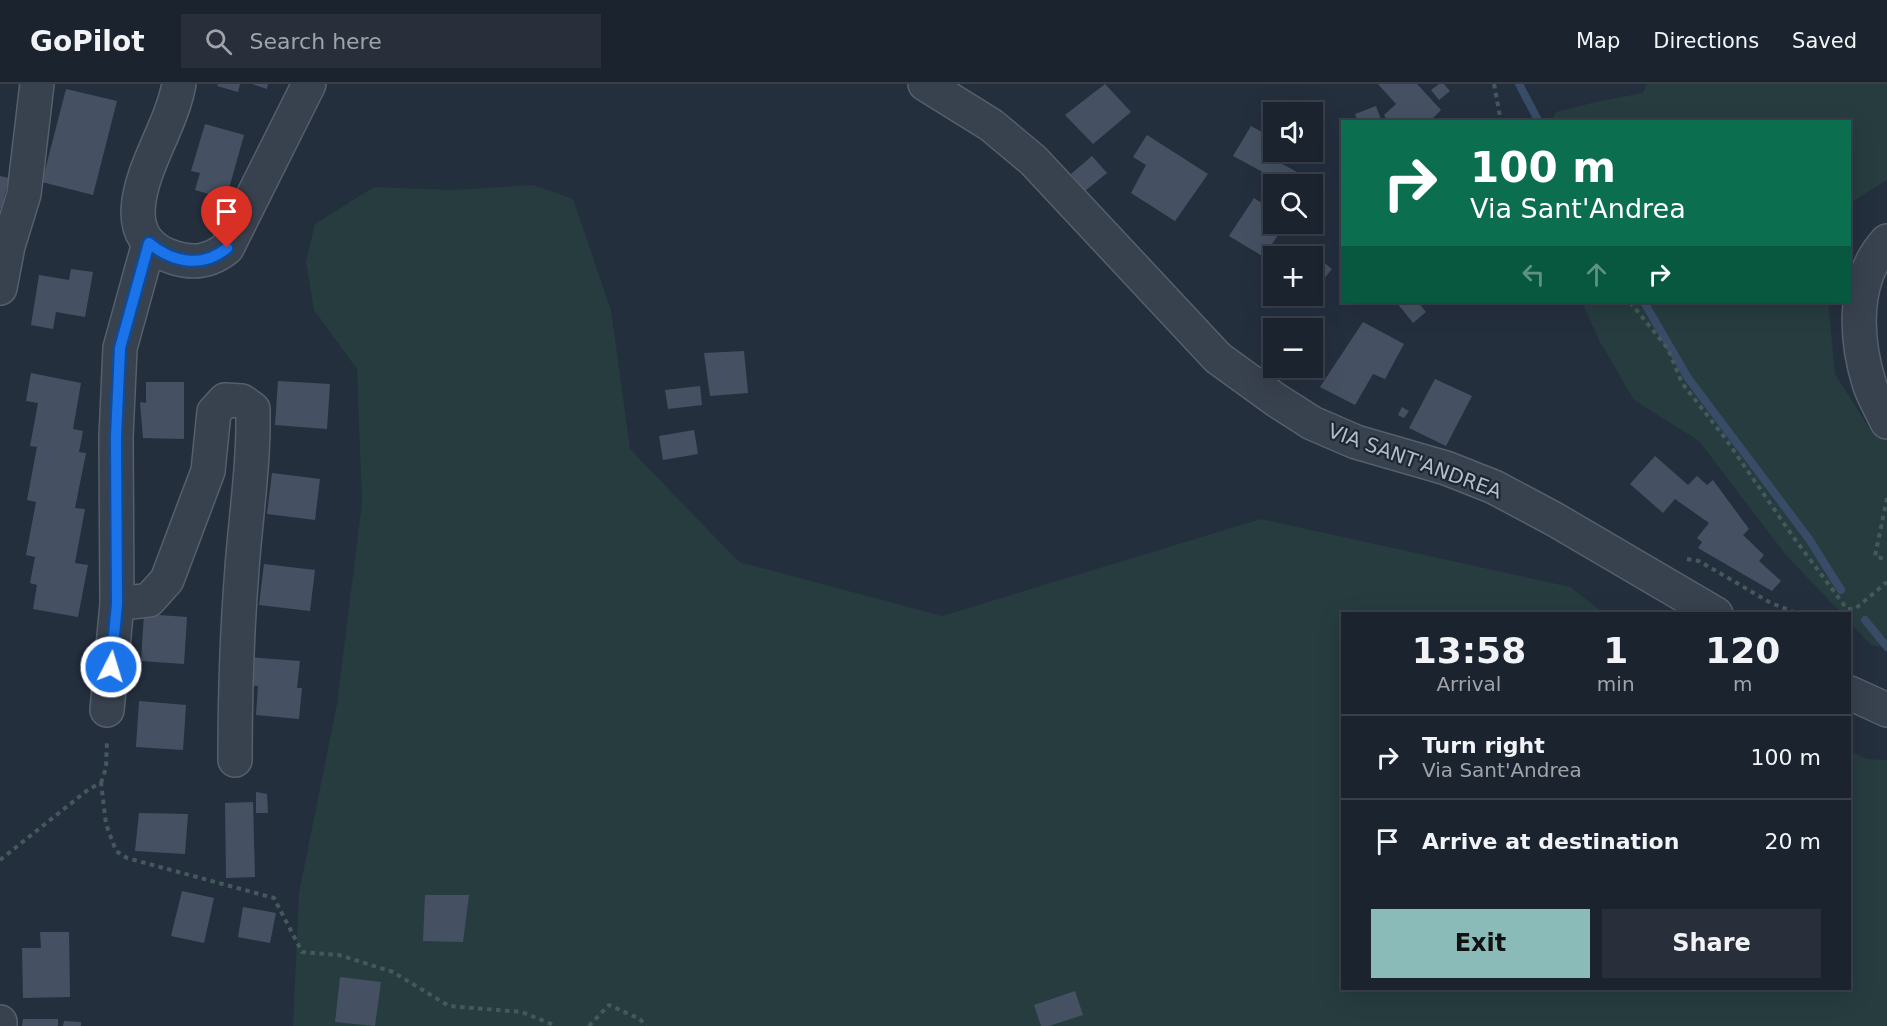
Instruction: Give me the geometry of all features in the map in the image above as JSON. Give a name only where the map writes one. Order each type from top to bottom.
[{"type":"street","points":[[0,288],[8,246],[24,194],[37,84]]},
{"type":"street","points":[[179,84],[176,100],[146,171],[139,193],[138,211],[143,233],[149,243],[160,252],[188,262],[203,261],[218,256],[227,248],[309,84]]},
{"type":"street","name":"VIA SANT'ANDREA","points":[[925,84],[991,125],[1033,160],[1218,358],[1275,400],[1312,423],[1356,442],[1446,468],[1494,487],[1554,519],[1713,612]]},
{"type":"street","points":[[1887,241],[1879,250],[1863,282],[1859,315],[1861,345],[1869,384],[1887,422]]},
{"type":"street","points":[[107,710],[117,604],[116,437],[120,348],[149,243]]},
{"type":"street","points":[[117,604],[149,600],[167,580],[208,471],[214,412],[225,400],[242,401],[253,409],[254,449],[242,567],[236,661],[235,760]]},
{"type":"street","points":[[1851,693],[1887,710]]},
{"type":"path","points":[[1494,84],[1501,120]]},
{"type":"path","points":[[1631,303],[1668,349],[1682,383],[1725,438],[1794,538],[1847,609]]},
{"type":"path","points":[[1887,498],[1875,550],[1875,556],[1887,560]]},
{"type":"path","points":[[1844,612],[1847,609],[1855,609],[1887,582]]},
{"type":"path","points":[[107,710],[106,768],[101,783],[106,824],[116,851],[127,858],[274,898],[302,952],[339,955],[393,972],[449,1006],[522,1012],[556,1026]]},
{"type":"path","points":[[0,860],[89,789],[101,783]]},
{"type":"path","points":[[589,1026],[609,1005],[640,1019],[646,1026]]},
{"type":"green space","points":[[1647,84],[1887,84],[1887,180],[1851,202],[1851,120],[1552,120],[1556,112],[1643,93]]},
{"type":"green space","points":[[533,185],[573,199],[611,310],[630,449],[739,562],[942,616],[1261,519],[1570,587],[1603,612],[1341,612],[1341,990],[1851,990],[1851,751],[1867,759],[1887,760],[1887,1026],[293,1026],[299,893],[337,704],[362,503],[357,369],[314,310],[306,262],[315,224],[374,187],[452,190]]},
{"type":"green space","points":[[1582,303],[1828,303],[1835,374],[1873,434],[1887,435],[1887,648],[1871,645],[1851,624],[1851,612],[1840,612],[1786,555],[1699,441],[1634,400],[1600,342]]},
{"type":"building","points":[[218,84],[240,84],[238,92],[217,86]]},
{"type":"building","points":[[252,84],[268,84],[267,89]]},
{"type":"building","points":[[1105,84],[1131,112],[1093,144],[1065,115]]},
{"type":"building","points":[[1378,84],[1417,84],[1441,110],[1431,120],[1420,118],[1418,120],[1387,120],[1384,115],[1396,104]]},
{"type":"building","points":[[1439,84],[1444,84],[1450,91],[1439,100],[1431,90]]},
{"type":"building","points":[[66,89],[117,101],[93,195],[42,182]]},
{"type":"building","points":[[1376,106],[1381,120],[1357,120],[1355,114]]},
{"type":"building","points":[[205,124],[244,135],[226,199],[195,190],[200,173],[191,171]]},
{"type":"building","points":[[1251,126],[1263,133],[1263,162],[1279,162],[1297,172],[1296,174],[1266,174],[1233,156]]},
{"type":"building","points":[[1147,135],[1208,174],[1175,221],[1131,193],[1146,165],[1133,157]]},
{"type":"building","points":[[1092,156],[1107,173],[1085,191],[1071,174]]},
{"type":"building","points":[[0,176],[9,178],[1,208],[0,208]]},
{"type":"building","points":[[1254,198],[1263,204],[1263,234],[1279,234],[1271,246],[1263,246],[1263,256],[1229,236]]},
{"type":"building","points":[[1323,262],[1332,269],[1323,280]]},
{"type":"building","points":[[71,269],[93,272],[85,317],[56,312],[53,329],[31,325],[39,275],[69,280]]},
{"type":"building","points":[[1397,303],[1419,303],[1426,312],[1413,323]]},
{"type":"building","points":[[1363,322],[1404,344],[1385,379],[1373,374],[1355,405],[1320,387]]},
{"type":"building","points":[[744,351],[748,393],[710,396],[704,353]]},
{"type":"building","points":[[31,373],[81,383],[73,429],[83,431],[79,452],[86,453],[75,508],[85,509],[75,563],[88,565],[78,617],[33,609],[37,585],[30,583],[35,557],[26,555],[36,502],[27,500],[37,447],[30,446],[38,403],[26,401]]},
{"type":"building","points":[[1435,379],[1472,396],[1446,446],[1409,428]]},
{"type":"building","points":[[278,381],[330,384],[327,429],[275,425]]},
{"type":"building","points":[[146,382],[184,382],[184,439],[143,438],[140,402],[146,403]]},
{"type":"building","points":[[700,386],[702,405],[668,409],[665,390]]},
{"type":"building","points":[[1402,407],[1409,411],[1404,418],[1398,415]]},
{"type":"building","points":[[694,430],[698,454],[663,460],[659,436]]},
{"type":"building","points":[[1655,456],[1688,485],[1697,476],[1707,485],[1713,480],[1749,529],[1743,535],[1764,555],[1759,561],[1781,581],[1772,591],[1698,548],[1702,542],[1697,538],[1709,523],[1675,499],[1663,513],[1630,484]]},
{"type":"building","points":[[272,473],[320,479],[315,520],[267,514]]},
{"type":"building","points":[[264,564],[315,570],[310,611],[259,605]]},
{"type":"building","points":[[144,614],[187,617],[184,664],[141,661]]},
{"type":"building","points":[[249,657],[300,661],[297,688],[302,688],[299,719],[256,715],[258,686],[247,685]]},
{"type":"building","points":[[139,701],[186,705],[183,750],[136,747]]},
{"type":"building","points":[[256,792],[267,794],[268,813],[256,813]]},
{"type":"building","points":[[253,802],[255,877],[226,878],[225,803]]},
{"type":"building","points":[[139,813],[188,814],[185,854],[135,851]]},
{"type":"building","points":[[182,891],[214,898],[204,943],[171,936]]},
{"type":"building","points":[[425,895],[469,895],[463,942],[423,941]]},
{"type":"building","points":[[243,907],[276,913],[270,943],[238,937]]},
{"type":"building","points":[[40,932],[69,932],[70,997],[23,998],[22,948],[41,948]]},
{"type":"building","points":[[340,977],[381,982],[375,1026],[335,1022]]},
{"type":"building","points":[[1075,991],[1083,1015],[1049,1026],[1041,1026],[1034,1005]]},
{"type":"building","points":[[23,1019],[58,1019],[58,1026],[22,1026]]},
{"type":"building","points":[[64,1021],[81,1022],[81,1026],[63,1026]]},
{"type":"waterway","points":[[1519,84],[1538,120]]},
{"type":"waterway","points":[[1645,303],[1688,378],[1809,539],[1841,590]]},
{"type":"waterway","points":[[1865,620],[1887,647]]},
{"type":"route","points":[[111,667],[117,604],[116,437],[120,348],[149,243],[160,252],[188,262],[203,261],[218,256],[227,248]]}]
